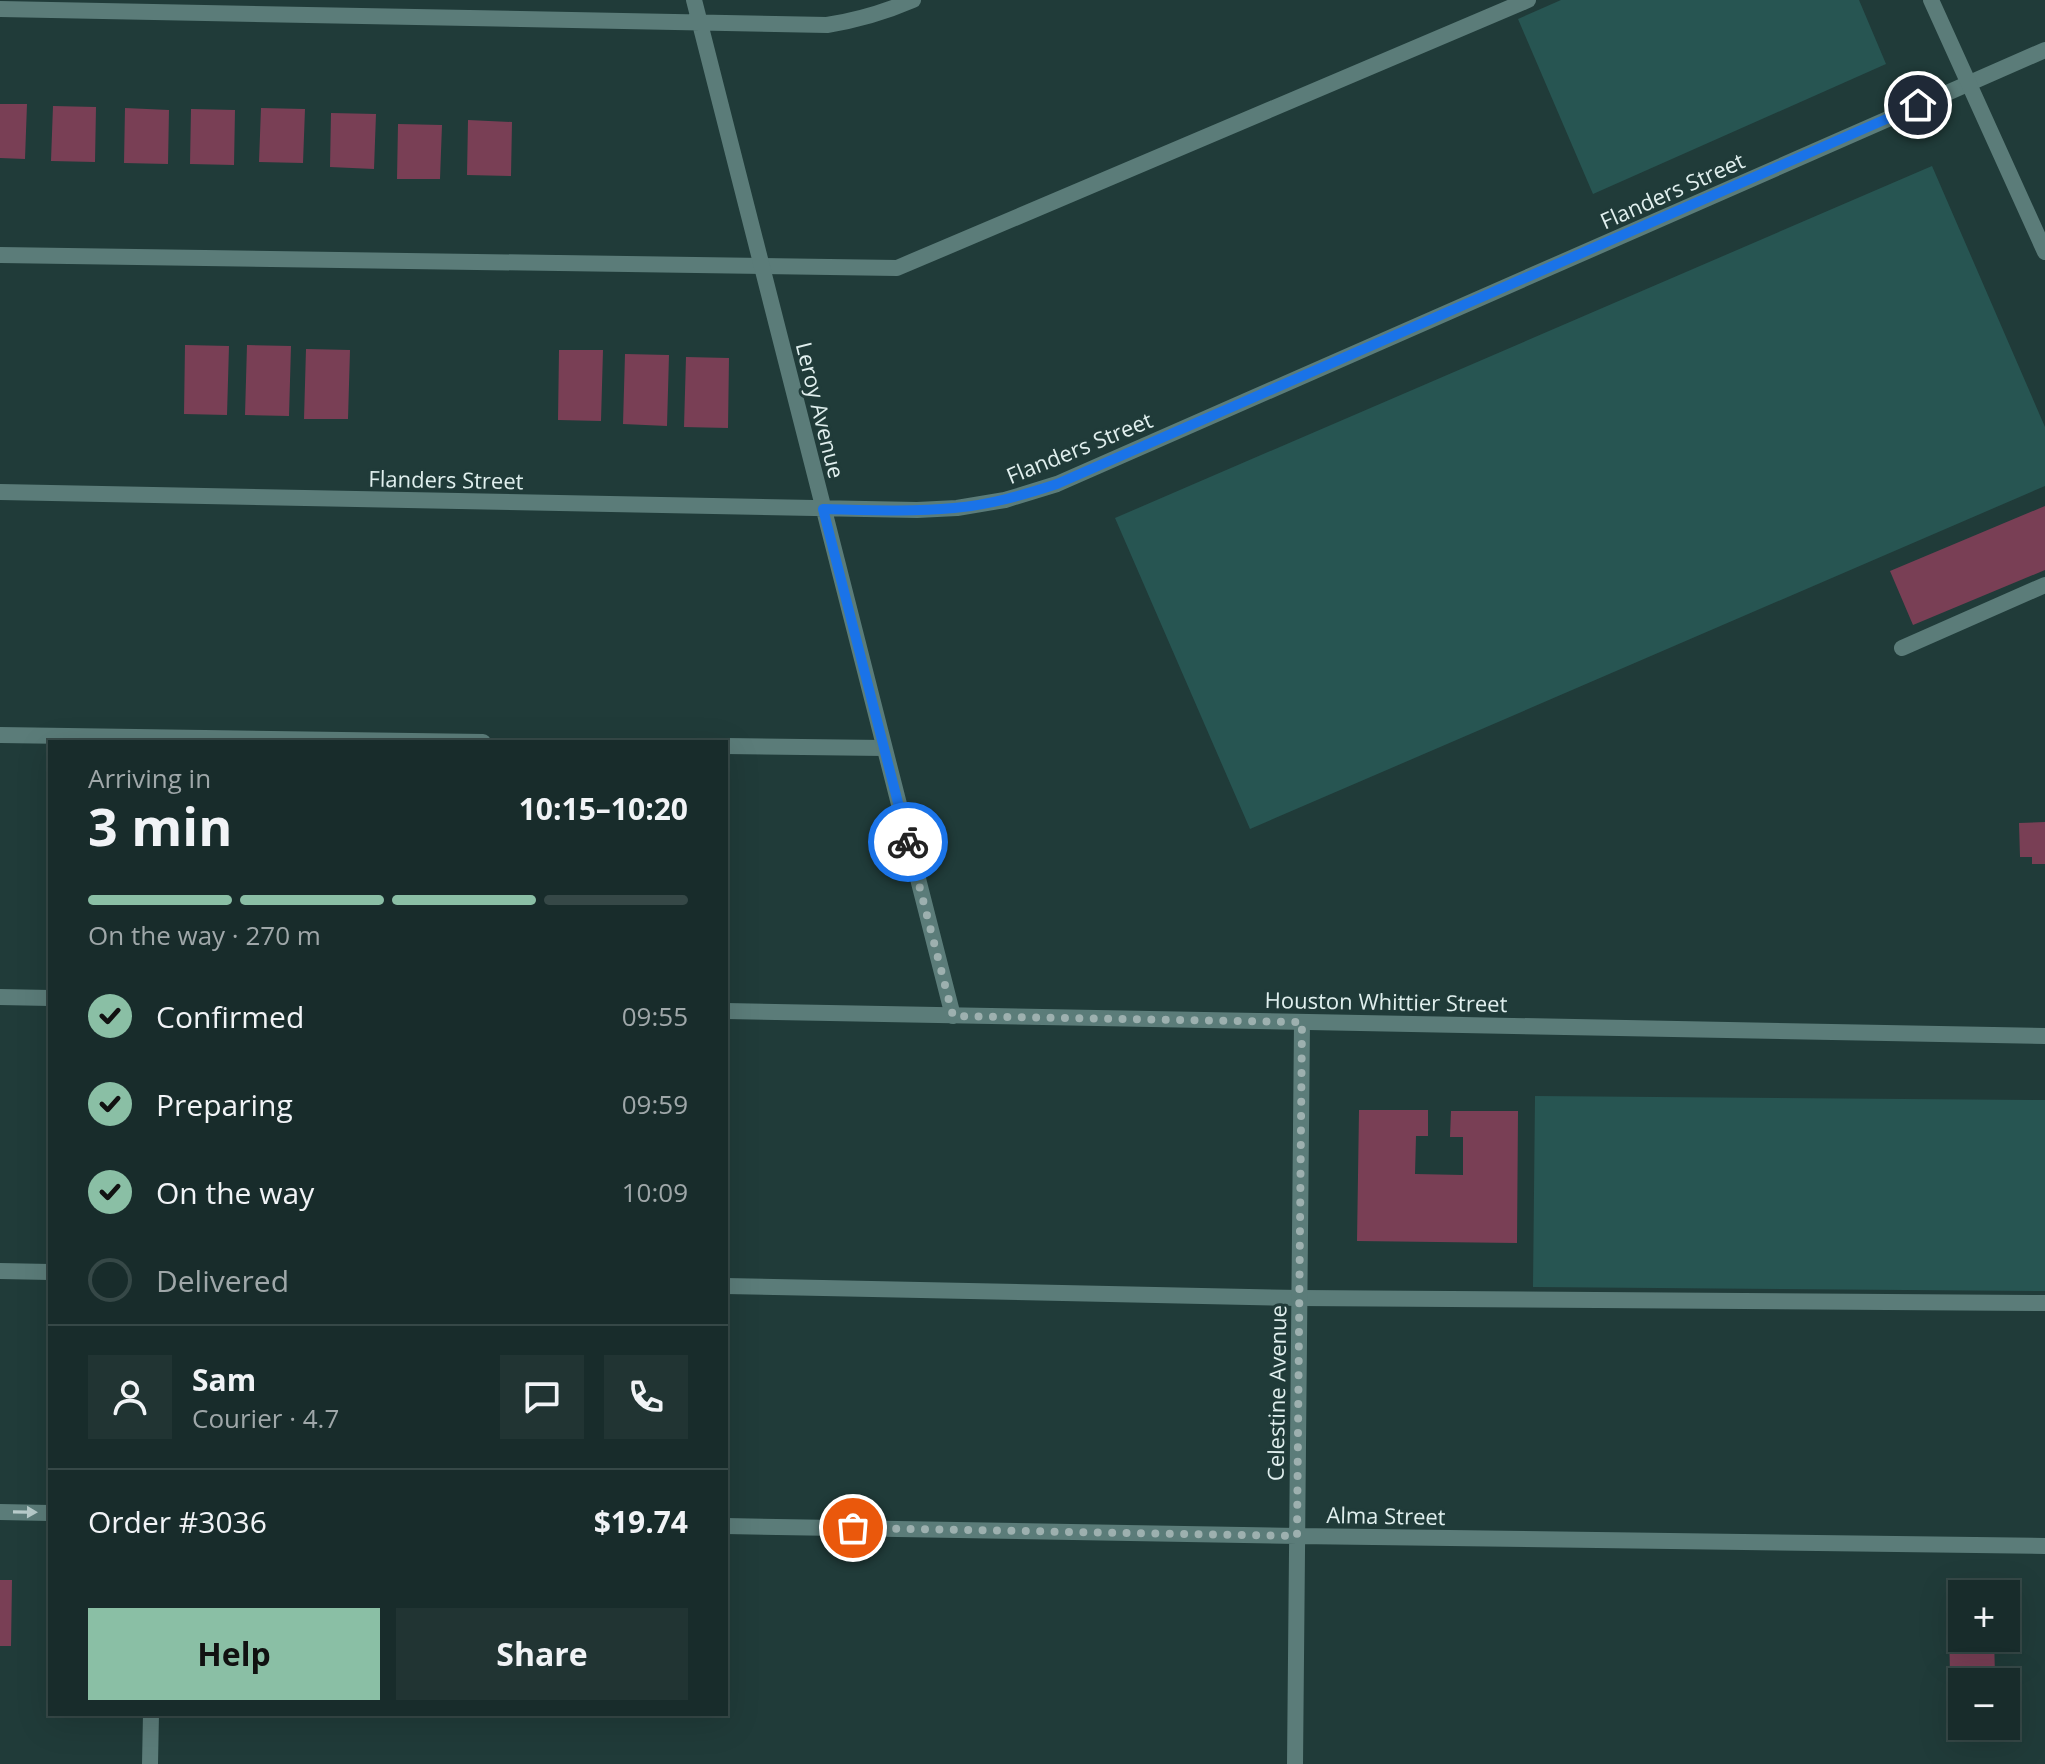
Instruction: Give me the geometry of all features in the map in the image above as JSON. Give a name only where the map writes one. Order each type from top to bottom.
[{"type":"street","name":"Leroy Avenue","points":[[694,0],[953,1016]]},
{"type":"street","points":[[0,9],[827,25],[880,14],[913,0]]},
{"type":"street","points":[[0,255],[897,268],[1528,0]]},
{"type":"street","points":[[1931,0],[2045,252]]},
{"type":"street","name":"Flanders Street","points":[[0,492],[917,510],[957,508],[1005,500],[1057,484],[2045,50]]},
{"type":"street","points":[[1902,648],[2045,585]]},
{"type":"street","points":[[0,735],[345,740]]},
{"type":"street","points":[[728,746],[884,748]]},
{"type":"street","points":[[0,997],[48,998]]},
{"type":"street","name":"Houston Whittier Street","points":[[728,1011],[2045,1036]]},
{"type":"street","name":"Celestine Avenue","points":[[1295,1764],[1302,1022]]},
{"type":"street","points":[[0,1271],[48,1272]]},
{"type":"street","points":[[728,1286],[1299,1298],[2045,1303]]},
{"type":"street","points":[[0,1512],[48,1513]]},
{"type":"street","name":"Alma Street","points":[[728,1526],[2045,1546]]},
{"type":"street","points":[[150,1764],[151,1716]]},
{"type":"shaded area","points":[[1561,0],[1859,0],[1886,64],[1593,194],[1518,19]]},
{"type":"shaded area","points":[[1932,166],[2045,427],[2045,486],[1250,829],[1115,518]]},
{"type":"shaded area","points":[[1535,1096],[2045,1100],[2045,1291],[1533,1287]]},
{"type":"building","points":[[0,104],[27,104],[25,159],[0,158]]},
{"type":"building","points":[[53,106],[96,107],[95,162],[51,161]]},
{"type":"building","points":[[125,108],[169,110],[168,164],[124,163]]},
{"type":"building","points":[[261,108],[305,109],[303,163],[259,162]]},
{"type":"building","points":[[191,109],[235,110],[234,165],[190,164]]},
{"type":"building","points":[[331,113],[376,114],[374,169],[330,167]]},
{"type":"building","points":[[468,120],[512,122],[511,176],[467,175]]},
{"type":"building","points":[[398,124],[442,125],[440,179],[397,179]]},
{"type":"building","points":[[185,345],[229,346],[227,415],[184,414]]},
{"type":"building","points":[[247,345],[291,346],[289,416],[245,415]]},
{"type":"building","points":[[306,349],[350,350],[348,419],[304,419]]},
{"type":"building","points":[[559,350],[603,350],[601,421],[558,420]]},
{"type":"building","points":[[625,354],[669,355],[667,426],[623,424]]},
{"type":"building","points":[[686,357],[729,358],[728,428],[684,427]]},
{"type":"building","points":[[2045,506],[2045,570],[1913,625],[1890,571]]},
{"type":"building","points":[[2045,822],[2045,864],[2032,864],[2032,857],[2020,857],[2019,823]]},
{"type":"building","points":[[1359,1110],[1428,1110],[1428,1136],[1416,1136],[1415,1174],[1463,1175],[1463,1137],[1450,1137],[1451,1111],[1518,1111],[1517,1243],[1357,1241]]},
{"type":"building","points":[[0,1580],[12,1580],[11,1646],[0,1646]]},
{"type":"building","points":[[1950,1652],[1994,1652],[1995,1668],[1950,1668]]},
{"type":"way so far","points":[[853,1528],[1297,1536],[1302,1022],[953,1016],[908,842]]},
{"type":"route","points":[[908,842],[823,509],[957,508],[1005,500],[1057,484],[1918,105]]}]
